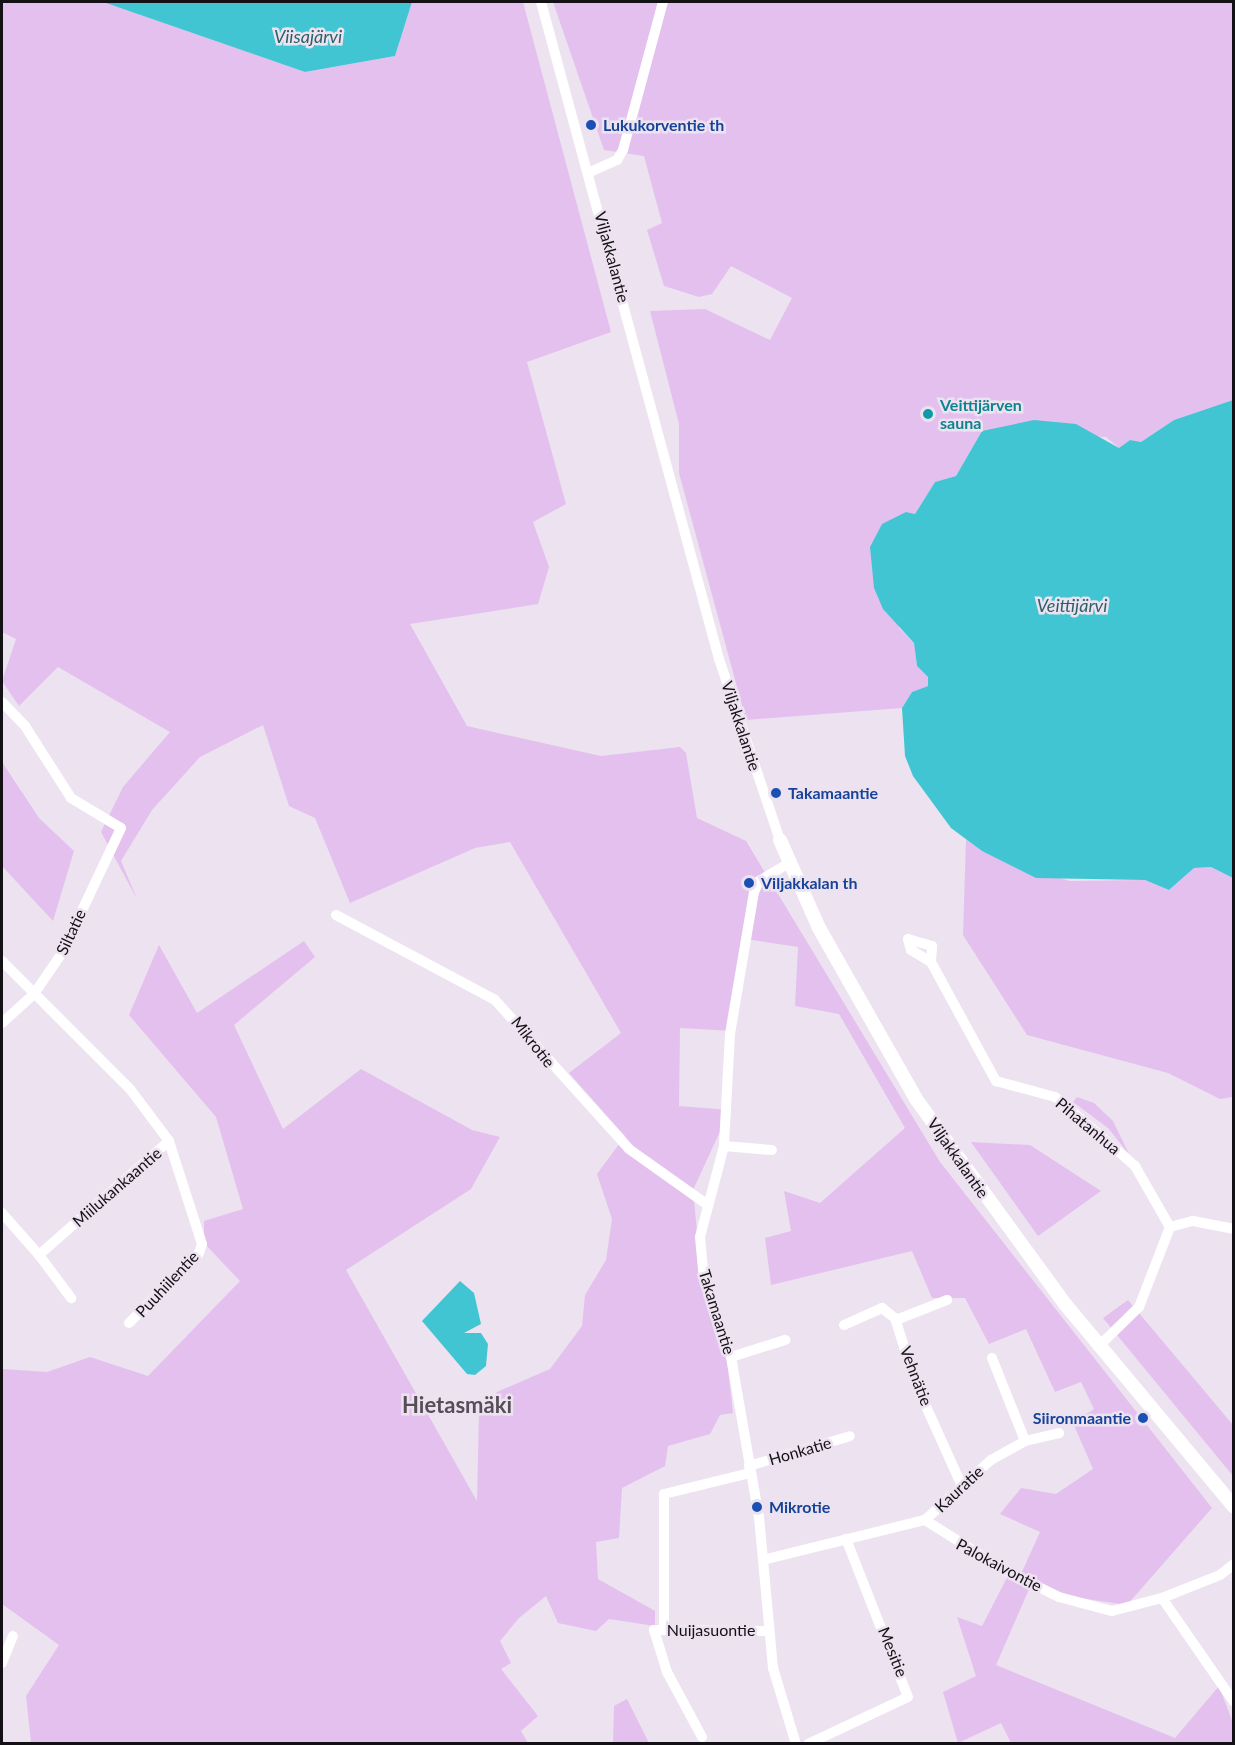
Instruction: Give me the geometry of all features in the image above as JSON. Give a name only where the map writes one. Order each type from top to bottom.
[{"type":"main road","name":"Viljakkalantie","points":[[780,840],[819,928],[916,1099],[1098,1347],[1233,1507]]},
{"type":"street","name":"Viljakkalantie","points":[[541,2],[590,172],[713,638],[780,840]]},
{"type":"street","points":[[590,172],[617,160],[623,150],[663,2]]},
{"type":"street","name":"Siltatie","points":[[2,702],[25,726],[72,798],[121,828],[75,926],[34,994],[2,1023]]},
{"type":"street","name":"Takamaantie","points":[[789,863],[759,881],[754,892],[730,1034],[724,1146],[705,1203],[700,1237],[704,1280],[732,1357],[763,1560],[768,1631],[779,1698],[795,1743]]},
{"type":"street","name":"Mikrotie","points":[[336,915],[495,1000],[629,1149],[705,1203]]},
{"type":"street","name":"Miilukankaantie","points":[[2,961],[130,1089],[169,1141],[39,1255]]},
{"type":"street","name":"Pihatanhua","points":[[931,962],[996,1081],[1055,1097],[1135,1166],[1170,1227]]},
{"type":"street","name":"Puuhiilentie","points":[[129,1323],[199,1253],[202,1244],[169,1141]]},
{"type":"street","points":[[724,1146],[772,1150]]},
{"type":"street","points":[[2,1213],[39,1255],[71,1298]]},
{"type":"street","points":[[1098,1347],[1139,1307],[1170,1227],[1193,1221],[1233,1229]]},
{"type":"street","points":[[844,1325],[882,1308],[896,1320],[947,1300]]},
{"type":"street","name":"Vehnätie","points":[[896,1320],[915,1382],[962,1486]]},
{"type":"street","points":[[732,1357],[785,1340]]},
{"type":"street","points":[[992,1359],[1025,1441]]},
{"type":"street","name":"Kauratie","points":[[925,1520],[990,1460],[1025,1441],[1059,1432]]},
{"type":"street","name":"Honkatie","points":[[659,1630],[664,1494],[850,1437]]},
{"type":"street","points":[[763,1560],[925,1520]]},
{"type":"street","name":"Palokaivontie","points":[[925,1520],[971,1553],[1059,1597],[1112,1611],[1162,1598],[1233,1564]]},
{"type":"street","name":"Mesitie","points":[[808,1743],[908,1697],[846,1539]]},
{"type":"street","points":[[1162,1598],[1222,1678],[1233,1702]]},
{"type":"street","points":[[659,1630],[667,1672],[702,1737]]},
{"type":"street","name":"Nuijasuontie","points":[[659,1630],[768,1631]]},
{"type":"street","points":[[2,1663],[14,1636]]},
{"type":"shaded area","points":[[2,2],[103,2],[305,72],[395,56],[412,2],[523,2],[611,332],[527,362],[566,504],[533,522],[549,567],[538,604],[410,624],[467,726],[601,756],[680,747],[686,753],[697,818],[746,841],[940,1162],[1212,1508],[1127,1605],[1067,1596],[1033,1580],[996,1665],[1175,1738],[1219,1686],[1233,1723],[1233,1743],[1011,1743],[1001,1723],[958,1743],[943,1692],[976,1676],[957,1617],[982,1626],[1011,1570],[1021,1574],[1040,1532],[1000,1514],[1021,1488],[1056,1494],[1093,1469],[1073,1423],[1094,1409],[1081,1382],[1055,1392],[1026,1329],[989,1344],[965,1298],[932,1298],[912,1251],[771,1285],[765,1238],[791,1231],[784,1191],[820,1203],[905,1128],[839,1014],[795,1006],[798,947],[746,939],[733,1031],[680,1028],[679,1106],[730,1110],[693,1190],[703,1294],[725,1343],[733,1413],[720,1415],[710,1434],[668,1446],[665,1466],[622,1488],[619,1538],[596,1542],[598,1579],[655,1611],[655,1626],[609,1619],[596,1631],[558,1623],[546,1596],[519,1618],[500,1641],[511,1663],[501,1669],[538,1716],[521,1731],[528,1743],[31,1743],[26,1696],[59,1645],[2,1604],[2,1369],[47,1372],[90,1357],[148,1376],[240,1281],[204,1243],[204,1221],[243,1209],[216,1117],[129,1015],[159,945],[197,1013],[304,941],[315,957],[234,1025],[283,1129],[361,1069],[472,1130],[500,1137],[471,1189],[346,1270],[477,1501],[479,1411],[497,1392],[550,1369],[582,1326],[585,1295],[606,1260],[612,1219],[597,1174],[625,1136],[569,1073],[621,1033],[510,842],[475,848],[350,903],[315,818],[289,806],[263,725],[200,757],[152,810],[121,861],[137,899],[101,832],[123,787],[170,732],[58,667],[19,706],[2,681],[16,639],[2,632]]},
{"type":"shaded area","points":[[553,2],[1233,2],[1233,400],[1174,420],[1141,442],[1130,440],[1119,448],[1106,437],[982,431],[956,476],[935,482],[915,514],[906,512],[895,521],[899,628],[914,643],[917,666],[928,677],[928,686],[912,692],[902,708],[746,720],[679,473],[679,424],[650,311],[705,309],[770,340],[792,298],[731,266],[712,294],[699,297],[664,286],[647,230],[662,223],[644,156],[604,150]]},
{"type":"shaded area","points":[[2,762],[39,818],[74,851],[53,921],[2,866]]},
{"type":"shaded area","points":[[966,839],[982,851],[1069,881],[1145,880],[1169,890],[1194,868],[1211,867],[1233,878],[1233,1097],[1220,1099],[1168,1073],[1027,1035],[963,935]]},
{"type":"shaded area","points":[[1077,1097],[1094,1103],[1113,1121],[1129,1154],[1108,1128],[1073,1102]]},
{"type":"shaded area","points":[[971,1142],[1030,1145],[1101,1191],[1038,1236]]},
{"type":"shaded area","points":[[1128,1300],[1233,1425],[1233,1476],[1103,1318]]},
{"type":"shaded area","points":[[627,1699],[649,1743],[613,1743],[614,1706]]},
{"type":"water","name":"Viisajärvi","points":[[103,2],[412,2],[395,56],[305,72]]},
{"type":"water","name":"Veittijärvi","points":[[1233,400],[1233,878],[1211,867],[1194,868],[1169,890],[1145,880],[1036,878],[982,851],[951,828],[913,776],[905,756],[902,708],[912,692],[928,686],[928,677],[917,666],[914,643],[883,609],[874,588],[870,547],[882,524],[906,512],[915,514],[935,482],[956,476],[982,431],[1034,420],[1076,424],[1119,448],[1130,440],[1141,442],[1174,420]]},
{"type":"water","points":[[460,1281],[474,1293],[481,1324],[464,1333],[481,1333],[488,1344],[486,1366],[475,1375],[467,1374],[422,1321]]},
{"type":"place","name":"Lukukorventie th","points":[[591,125]]},
{"type":"place","name":"Veittijärven sauna","points":[[928,414]]},
{"type":"place","name":"Takamaantie","points":[[776,793]]},
{"type":"place","name":"Viljakkalan th","points":[[749,883]]},
{"type":"place","name":"Siironmaantie","points":[[1143,1418]]},
{"type":"place","name":"Mikrotie","points":[[757,1507]]},
{"type":"district","name":"Hietasmäki","points":[[457,1405]]}]
